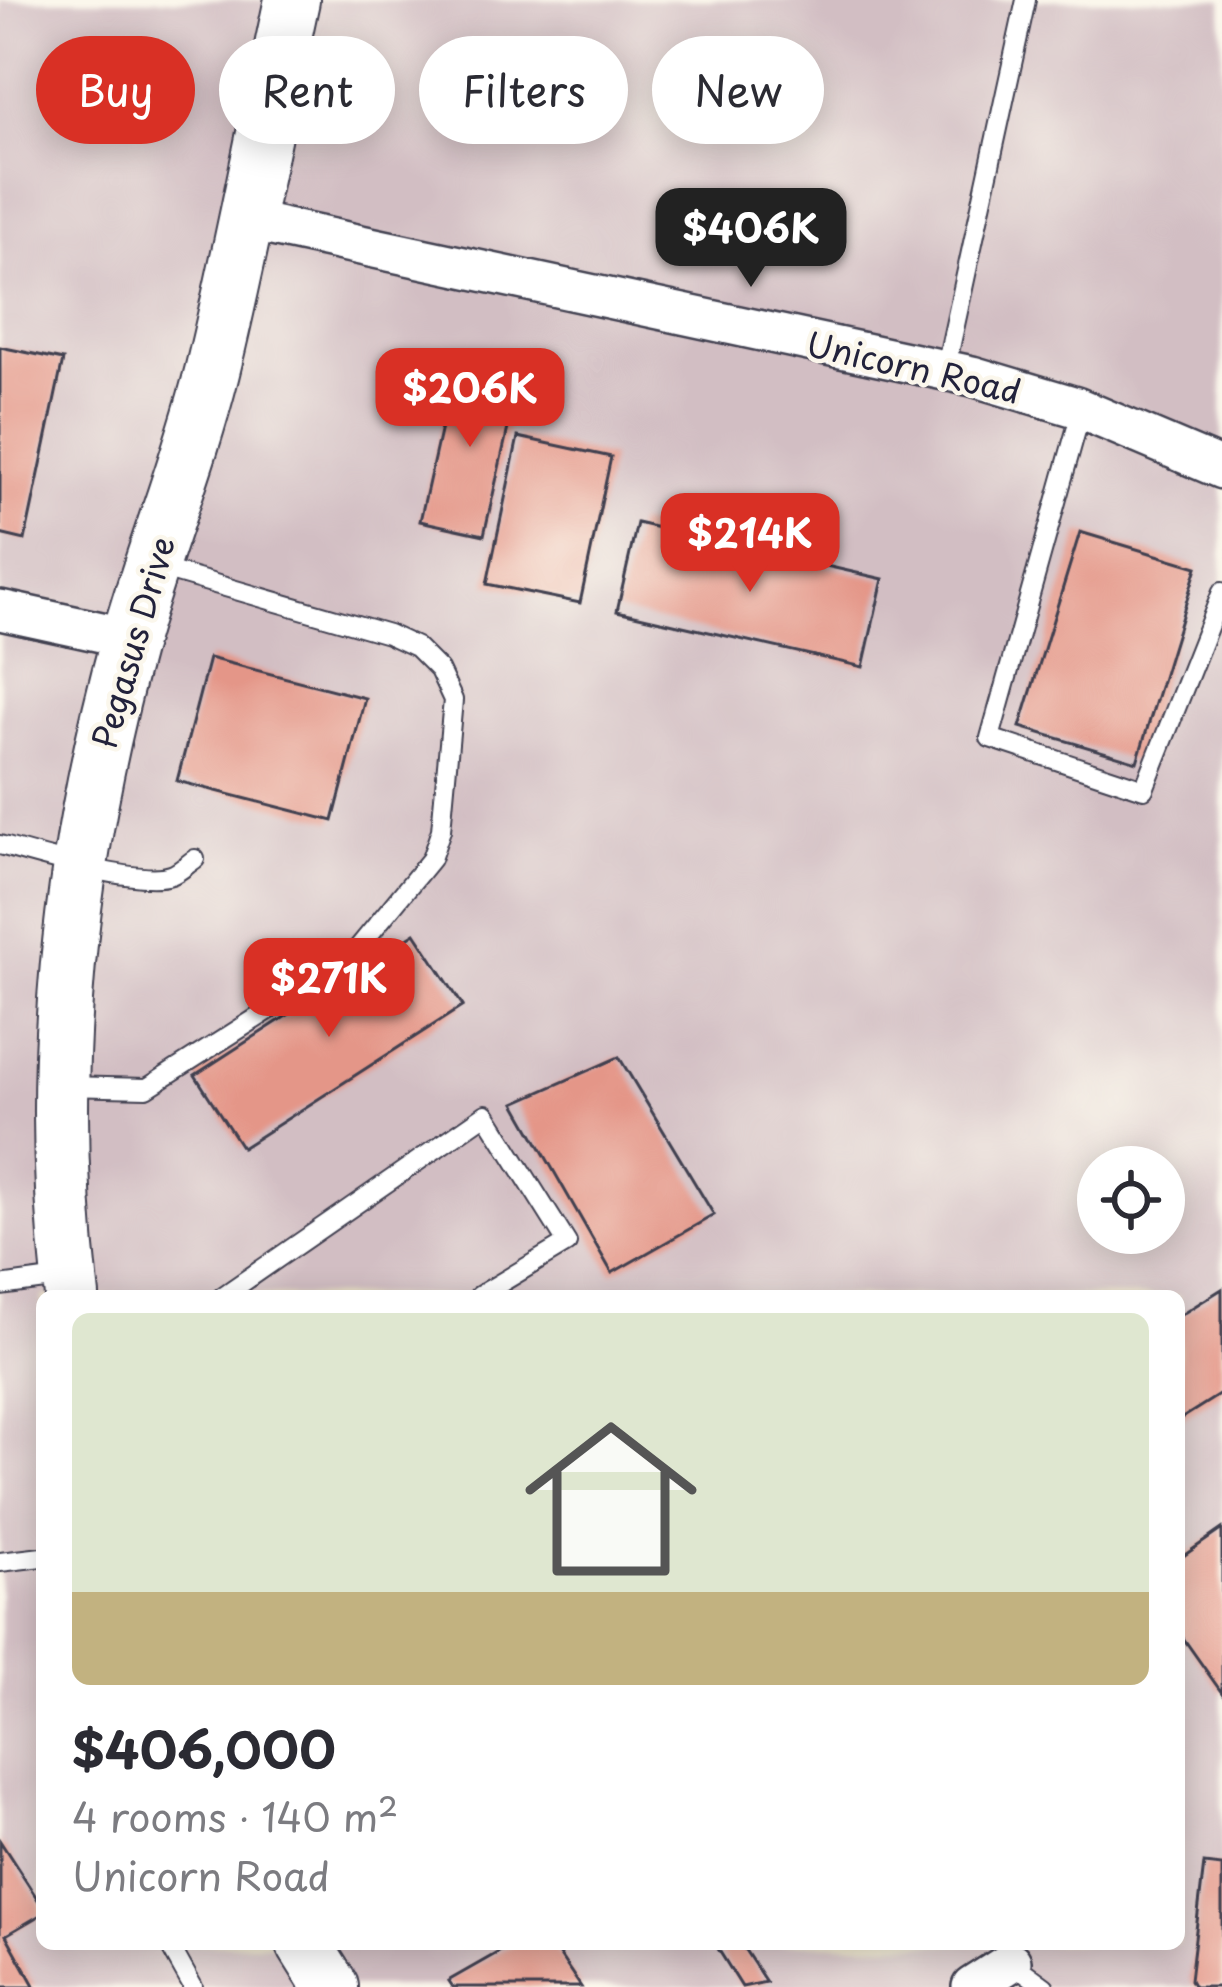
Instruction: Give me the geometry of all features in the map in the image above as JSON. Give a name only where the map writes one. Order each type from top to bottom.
[{"type":"street","name":"Pegasus Drive","points":[[71,1286],[59,1086],[65,954],[89,794],[129,638],[212,372],[292,0]]},
{"type":"street","name":"Unicorn Road","points":[[244,220],[945,370],[1082,410],[1222,469]]},
{"type":"street","points":[[0,610],[129,638]]},
{"type":"street","points":[[308,1950],[331,1987]]},
{"type":"street","points":[[972,1987],[1011,1962]]},
{"type":"lane","points":[[945,370],[1026,0]]},
{"type":"lane","points":[[1082,410],[990,739],[1144,789],[1222,592]]},
{"type":"lane","points":[[59,1086],[147,1088],[349,959],[431,860],[441,830],[453,700],[439,670],[416,647],[388,634],[152,566]]},
{"type":"lane","points":[[0,845],[78,867],[167,876],[195,860]]},
{"type":"lane","points":[[232,1290],[486,1114],[567,1243],[489,1290]]},
{"type":"lane","points":[[0,1286],[71,1286]]},
{"type":"lane","points":[[0,1562],[36,1558]]},
{"type":"lane","points":[[172,1950],[193,1987]]},
{"type":"lane","points":[[1011,1962],[1045,1987]]},
{"type":"shaded area","points":[[0,0],[1222,0],[1222,1987],[0,1987]]},
{"type":"building","points":[[0,347],[63,360],[25,540],[0,534]]},
{"type":"building","points":[[455,365],[519,379],[484,535],[420,521]]},
{"type":"building","points":[[518,437],[611,457],[580,603],[487,584]]},
{"type":"building","points":[[637,523],[883,579],[863,667],[617,611]]},
{"type":"building","points":[[1080,532],[1197,567],[1137,762],[1020,727]]},
{"type":"building","points":[[209,658],[365,698],[333,821],[177,781]]},
{"type":"building","points":[[415,933],[463,1006],[242,1148],[195,1075]]},
{"type":"building","points":[[619,1057],[714,1215],[612,1273],[515,1103]]},
{"type":"building","points":[[1222,1289],[1222,1393],[1185,1416],[1185,1312]]},
{"type":"building","points":[[1222,1529],[1222,1693],[1185,1641],[1185,1555]]},
{"type":"building","points":[[0,1841],[36,1897],[36,1918],[6,1935],[35,1987],[0,1987]]},
{"type":"building","points":[[1204,1864],[1222,1866],[1222,1987],[1194,1987],[1190,1980]]},
{"type":"building","points":[[502,1950],[556,1950],[581,1987],[452,1987],[448,1981]]},
{"type":"building","points":[[719,1950],[745,1950],[766,1982],[742,1987]]}]
